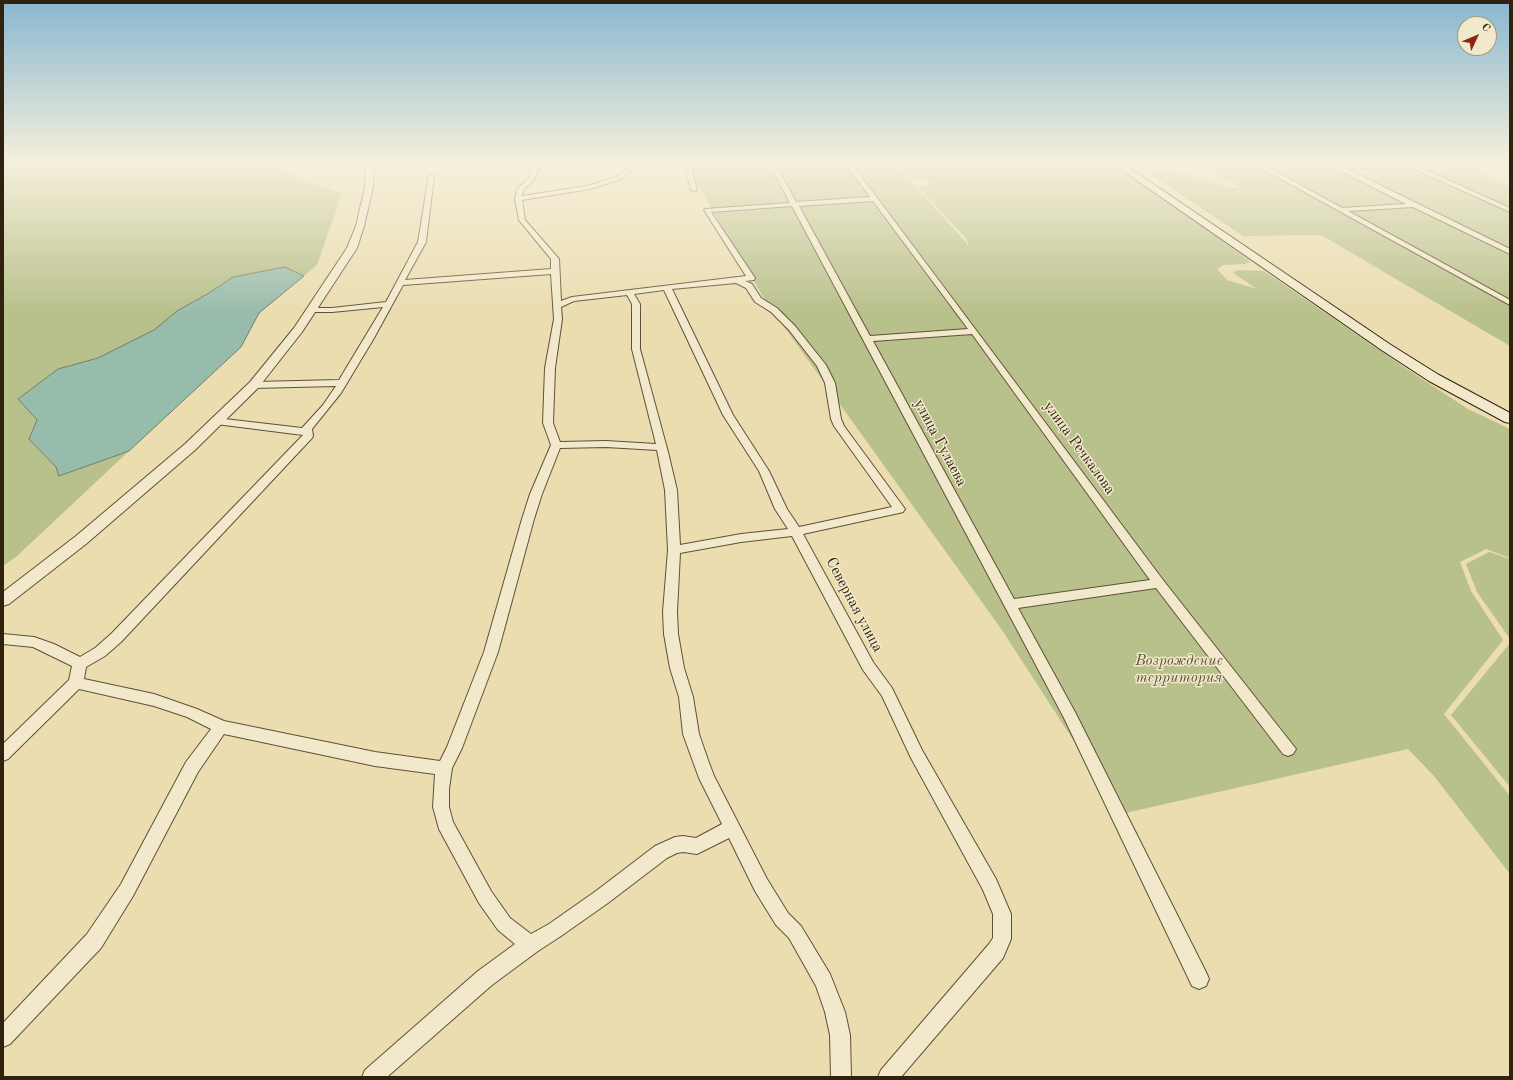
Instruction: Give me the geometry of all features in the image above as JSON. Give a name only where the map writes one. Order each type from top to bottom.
[{"type":"main road","points":[[1190,213],[1387,348],[1434,378],[1510,419]]},
{"type":"street","points":[[3,600],[82,540],[190,447],[254,385],[298,330],[352,248],[363,213]]},
{"type":"street","points":[[3,754],[76,683],[80,664],[100,652],[116,638],[308,436],[307,429],[326,407],[370,338],[422,242],[427,213]]},
{"type":"street","points":[[521,213],[522,220],[526,227],[555,259],[558,319],[550,375],[548,423],[556,445],[536,494],[528,519],[491,652],[454,748],[444,768],[440,789],[441,807],[445,824],[485,897],[504,924],[514,933],[531,944]]},
{"type":"street","points":[[558,305],[572,299],[737,281],[750,278],[709,213]]},
{"type":"street","name":"улица Гулаева","points":[[799,213],[1070,716],[1200,979]]},
{"type":"street","name":"улица Речкалова","points":[[886,213],[1159,583],[1288,749]]},
{"type":"street","points":[[1345,213],[1510,302]]},
{"type":"street","points":[[1432,213],[1510,252]]},
{"type":"street","points":[[400,283],[555,271]]},
{"type":"street","points":[[674,550],[741,538],[796,532],[899,509],[839,426],[836,418],[830,383],[821,365],[792,328],[774,310],[758,300],[749,286],[737,281]]},
{"type":"street","name":"Северная улица","points":[[667,288],[698,356],[728,415],[764,471],[781,509],[796,532],[868,666],[887,692],[916,753],[990,885],[1002,914],[1002,939],[996,951],[888,1077]]},
{"type":"street","points":[[630,293],[636,304],[636,349],[671,490],[674,550],[670,612],[671,634],[677,668],[686,697],[691,734],[707,778],[761,885],[782,919],[795,932],[823,981],[835,1012],[840,1034],[841,1077]]},
{"type":"street","points":[[311,310],[332,310],[388,304]]},
{"type":"street","points":[[867,339],[974,331]]},
{"type":"street","points":[[254,385],[342,383]]},
{"type":"street","points":[[216,421],[307,432]]},
{"type":"street","points":[[556,445],[606,444],[661,447]]},
{"type":"street","points":[[1010,604],[1159,583]]},
{"type":"street","points":[[3,639],[34,642],[80,664]]},
{"type":"street","points":[[76,683],[154,700],[192,713],[221,727],[375,759],[444,768]]},
{"type":"street","points":[[3,1037],[94,941],[127,890],[192,767],[206,745],[221,727]]},
{"type":"street","points":[[372,1077],[485,978],[531,944],[555,930],[602,897],[661,852],[679,844],[696,846],[732,828]]},
{"type":"green space","points":[[3,213],[335,213],[317,265],[304,276],[285,267],[233,277],[209,293],[177,311],[154,330],[98,358],[58,369],[18,399],[37,420],[29,439],[56,467],[60,476],[129,451],[17,556],[3,566]]},
{"type":"green space","name":"Возрождение территория","points":[[714,213],[940,213],[969,246],[966,238],[943,213],[1185,213],[1251,262],[1244,264],[1223,265],[1217,269],[1227,280],[1257,289],[1233,273],[1237,270],[1264,271],[1468,409],[1510,429],[1510,558],[1486,549],[1460,562],[1471,591],[1503,640],[1444,714],[1510,796],[1510,874],[1434,776],[1408,749],[1121,814],[1002,630],[765,300]]},
{"type":"green space","points":[[1209,213],[1510,213],[1510,346],[1321,235],[1243,236]]},
{"type":"green space","points":[[1489,552],[1510,559],[1510,639],[1477,592],[1466,564]]},
{"type":"green space","points":[[1510,643],[1510,787],[1451,715]]},
{"type":"shaded area","points":[[285,267],[304,276],[259,313],[241,347],[129,451],[59,476],[56,467],[29,439],[37,420],[18,399],[58,369],[98,358],[154,330],[177,311],[209,293],[233,277]]}]
